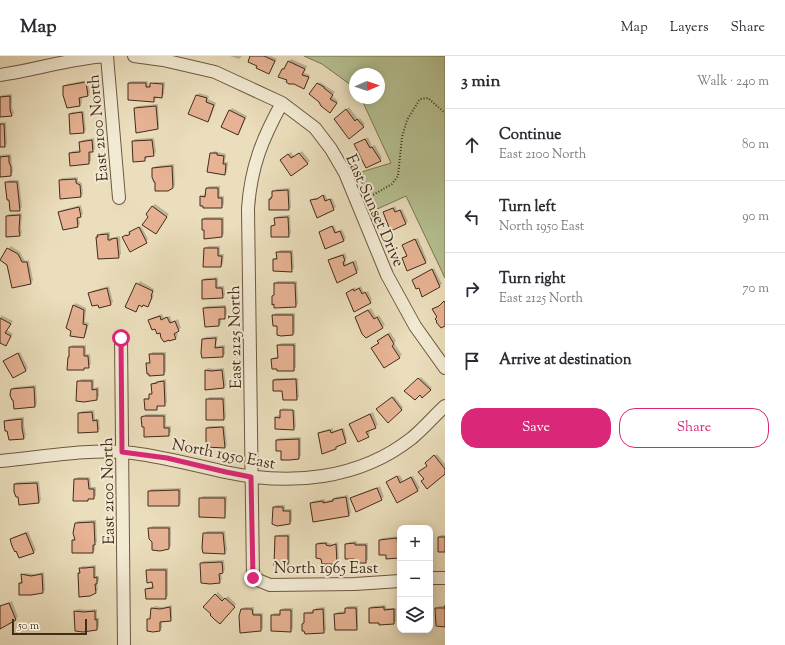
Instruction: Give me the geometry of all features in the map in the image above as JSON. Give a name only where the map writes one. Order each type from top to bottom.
[{"type":"street","points":[[0,75],[23,72],[71,61],[107,56]]},
{"type":"street","name":"East 2100 North","points":[[107,56],[119,198]]},
{"type":"street","name":"East Sunset Drive","points":[[134,56],[163,60],[215,72],[282,103],[315,128],[331,149],[345,173],[388,275],[415,326],[445,368]]},
{"type":"street","name":"East 2125 North","points":[[253,578],[248,208],[250,186],[254,167],[268,130],[282,103]]},
{"type":"street","name":"East 2100 North","points":[[121,338],[124,645]]},
{"type":"street","name":"North 1950 East","points":[[0,461],[85,452],[122,452],[167,458],[251,477],[290,480],[314,478],[344,472],[387,455],[413,437],[445,406]]},
{"type":"street","name":"North 1965 East","points":[[253,578],[270,585],[355,584],[397,581]]},
{"type":"street","points":[[433,578],[445,578]]},
{"type":"path","points":[[368,198],[392,184],[398,176],[402,137],[405,126],[420,98],[428,98],[445,112]]},
{"type":"green space","points":[[304,56],[445,56],[445,278],[406,196],[373,211],[358,173],[391,163],[364,104],[385,104],[385,68],[349,68],[349,84],[322,64]]},
{"type":"building","points":[[250,56],[264,56],[275,61],[269,74],[256,68],[257,66],[248,62]]},
{"type":"building","points":[[288,61],[305,69],[302,75],[309,77],[304,89],[294,84],[289,84],[286,82],[287,80],[278,77]]},
{"type":"building","points":[[86,82],[88,96],[79,98],[80,106],[67,108],[63,95],[63,86]]},
{"type":"building","points":[[128,83],[146,83],[146,87],[150,87],[150,83],[163,84],[162,98],[154,97],[154,102],[128,100]]},
{"type":"building","points":[[317,83],[333,95],[330,99],[337,103],[330,113],[309,94]]},
{"type":"building","points":[[196,95],[207,98],[206,102],[214,105],[208,122],[188,114]]},
{"type":"building","points":[[10,96],[10,110],[12,116],[0,117],[0,97]]},
{"type":"building","points":[[156,106],[158,129],[136,133],[134,108]]},
{"type":"building","points":[[346,109],[355,121],[357,119],[364,127],[349,139],[334,119]]},
{"type":"building","points":[[229,110],[245,118],[238,135],[221,127]]},
{"type":"building","points":[[82,112],[84,133],[70,134],[69,114]]},
{"type":"building","points":[[0,124],[4,124],[5,147],[0,147]]},
{"type":"building","points":[[365,139],[370,148],[372,147],[381,161],[366,168],[354,144]]},
{"type":"building","points":[[92,140],[93,152],[89,152],[89,164],[70,166],[69,153],[80,152],[79,142]]},
{"type":"building","points":[[152,140],[154,156],[145,157],[145,161],[133,162],[132,141]]},
{"type":"building","points":[[210,153],[217,153],[217,155],[224,156],[223,164],[226,164],[225,175],[207,172]]},
{"type":"building","points":[[299,153],[308,164],[291,176],[280,160],[288,154],[291,158]]},
{"type":"building","points":[[9,156],[11,176],[0,177],[0,157]]},
{"type":"building","points":[[172,166],[173,188],[168,191],[155,191],[152,168]]},
{"type":"building","points":[[76,179],[76,183],[80,185],[81,197],[60,199],[59,180]]},
{"type":"building","points":[[5,182],[17,182],[20,211],[10,211]]},
{"type":"building","points":[[206,188],[218,188],[218,198],[222,198],[222,208],[203,208],[203,206],[200,206],[200,196],[205,197]]},
{"type":"building","points":[[288,190],[289,210],[269,210],[269,199],[272,197],[272,191]]},
{"type":"building","points":[[323,195],[325,201],[330,199],[334,210],[317,218],[310,200],[317,199]]},
{"type":"building","points":[[152,206],[167,217],[156,234],[142,225],[148,217],[146,214]]},
{"type":"building","points":[[79,207],[81,217],[77,218],[78,227],[63,230],[58,212]]},
{"type":"building","points":[[393,208],[395,212],[400,210],[406,224],[390,230],[383,212]]},
{"type":"building","points":[[20,215],[20,236],[6,237],[6,216]]},
{"type":"building","points":[[288,217],[289,237],[271,237],[271,226],[275,225],[274,218]]},
{"type":"building","points":[[202,219],[222,219],[222,237],[204,239]]},
{"type":"building","points":[[332,226],[335,233],[340,231],[344,241],[325,249],[319,232]]},
{"type":"building","points":[[139,227],[147,243],[130,252],[122,237],[127,236],[130,234],[129,232]]},
{"type":"building","points":[[108,234],[108,240],[117,238],[119,258],[98,259],[96,237],[98,237],[97,235]]},
{"type":"building","points":[[415,239],[426,263],[407,271],[402,258],[407,256],[402,245]]},
{"type":"building","points":[[7,248],[18,254],[22,262],[27,262],[31,284],[12,288],[7,265],[0,260]]},
{"type":"building","points":[[204,248],[218,248],[218,256],[222,256],[221,267],[203,267]]},
{"type":"building","points":[[276,252],[291,252],[292,272],[273,271],[273,259],[277,259]]},
{"type":"building","points":[[343,255],[345,261],[343,262],[344,266],[353,262],[357,273],[337,283],[328,260]]},
{"type":"building","points":[[432,269],[440,287],[422,297],[419,288],[416,289],[412,280]]},
{"type":"building","points":[[216,279],[216,288],[222,288],[223,298],[202,299],[202,280]]},
{"type":"building","points":[[136,283],[153,291],[148,307],[143,305],[142,307],[139,305],[136,312],[125,307]]},
{"type":"building","points":[[274,283],[295,283],[296,307],[274,308],[274,304],[272,305],[272,296],[274,295]]},
{"type":"building","points":[[107,288],[111,305],[99,308],[98,305],[92,306],[88,293]]},
{"type":"building","points":[[359,288],[362,294],[365,292],[371,303],[354,312],[346,293],[353,289],[354,291]]},
{"type":"building","points":[[444,301],[445,326],[441,328],[436,322],[437,321],[435,319],[437,317],[432,309],[439,306]]},
{"type":"building","points":[[73,305],[84,310],[83,324],[87,325],[84,338],[70,336],[71,331],[66,328]]},
{"type":"building","points":[[225,307],[225,319],[219,319],[219,326],[205,327],[203,308]]},
{"type":"building","points":[[368,310],[374,319],[377,317],[383,328],[366,338],[362,334],[355,317]]},
{"type":"building","points":[[272,315],[293,315],[293,335],[277,335],[277,326],[273,326]]},
{"type":"building","points":[[160,316],[161,320],[167,317],[170,323],[175,321],[179,331],[174,334],[176,339],[164,342],[160,333],[157,334],[155,329],[152,330],[148,320]]},
{"type":"building","points":[[0,318],[11,324],[5,333],[11,336],[6,346],[0,343]]},
{"type":"building","points":[[388,334],[394,344],[392,346],[400,358],[384,368],[371,348],[379,343],[377,341]]},
{"type":"building","points":[[216,338],[215,348],[223,347],[223,357],[202,358],[202,339]]},
{"type":"building","points":[[277,345],[294,345],[294,371],[277,371],[277,369],[272,369],[271,359],[278,358]]},
{"type":"building","points":[[69,347],[84,347],[84,356],[88,356],[89,368],[84,368],[84,370],[67,370]]},
{"type":"building","points":[[18,353],[26,371],[13,378],[3,361]]},
{"type":"building","points":[[149,354],[164,354],[164,375],[149,376],[149,374],[147,374],[146,363],[150,363]]},
{"type":"building","points":[[205,370],[222,370],[224,388],[205,390]]},
{"type":"building","points":[[418,378],[431,390],[422,398],[420,395],[415,400],[404,391]]},
{"type":"building","points":[[296,379],[297,400],[283,400],[282,391],[273,391],[273,380]]},
{"type":"building","points":[[77,381],[92,381],[92,390],[97,389],[97,400],[84,402],[76,401]]},
{"type":"building","points":[[164,381],[165,406],[157,406],[157,410],[145,410],[144,399],[149,399],[149,394],[152,394],[151,384]]},
{"type":"building","points":[[34,387],[35,407],[14,409],[13,400],[10,395],[11,389]]},
{"type":"building","points":[[392,397],[402,410],[388,423],[376,409]]},
{"type":"building","points":[[206,399],[223,399],[224,420],[206,420]]},
{"type":"building","points":[[280,410],[293,410],[294,430],[275,429],[275,417],[280,418]]},
{"type":"building","points":[[92,412],[93,421],[97,420],[98,432],[78,433],[78,413]]},
{"type":"building","points":[[370,414],[376,428],[366,432],[369,437],[358,442],[349,424]]},
{"type":"building","points":[[164,416],[164,428],[169,428],[169,436],[144,437],[144,427],[142,427],[141,417]]},
{"type":"building","points":[[22,419],[24,439],[9,440],[7,431],[5,431],[4,421]]},
{"type":"building","points":[[223,427],[225,448],[206,447],[206,428]]},
{"type":"building","points":[[342,429],[346,443],[336,447],[336,449],[322,454],[318,433],[330,430],[331,433]]},
{"type":"building","points":[[299,439],[299,459],[281,460],[281,451],[276,451],[276,440]]},
{"type":"building","points":[[434,455],[445,469],[445,474],[427,489],[421,481],[424,479],[418,472],[427,466],[425,463]]},
{"type":"building","points":[[397,476],[400,483],[411,477],[418,491],[397,503],[386,482]]},
{"type":"building","points":[[74,479],[88,479],[89,489],[94,489],[94,499],[88,499],[88,501],[73,501]]},
{"type":"building","points":[[37,483],[39,503],[19,505],[18,497],[16,497],[14,492],[14,484]]},
{"type":"building","points":[[377,488],[382,500],[356,512],[350,498]]},
{"type":"building","points":[[179,490],[179,506],[148,506],[148,491]]},
{"type":"building","points":[[346,497],[349,516],[313,522],[310,503],[323,501],[323,503],[333,501],[333,499]]},
{"type":"building","points":[[199,498],[225,498],[225,518],[199,517]]},
{"type":"building","points":[[273,507],[283,507],[283,511],[290,511],[290,524],[277,526],[272,524]]},
{"type":"building","points":[[94,522],[95,545],[93,545],[93,553],[72,553],[72,540],[75,540],[73,533],[75,523]]},
{"type":"building","points":[[148,528],[169,528],[169,549],[160,551],[152,550],[152,542],[149,539]]},
{"type":"building","points":[[26,533],[34,553],[19,558],[10,539]]},
{"type":"building","points":[[203,533],[223,533],[225,554],[203,553]]},
{"type":"building","points":[[275,536],[288,536],[288,566],[274,566]]},
{"type":"building","points":[[438,537],[445,537],[445,552],[438,552]]},
{"type":"building","points":[[397,538],[397,558],[386,559],[386,555],[379,555],[379,540]]},
{"type":"building","points":[[326,543],[326,545],[330,546],[336,544],[337,564],[322,564],[321,559],[316,558],[316,544]]},
{"type":"building","points":[[355,543],[355,545],[366,545],[366,563],[354,563],[354,559],[345,559],[345,544]]},
{"type":"building","points":[[222,562],[223,573],[219,574],[220,583],[201,583],[200,563]]},
{"type":"building","points":[[94,567],[94,578],[97,577],[97,584],[95,584],[96,593],[90,596],[79,597],[79,568]]},
{"type":"building","points":[[146,570],[166,570],[166,599],[146,599],[145,589],[153,588],[152,582],[147,583]]},
{"type":"building","points":[[21,574],[31,576],[42,574],[43,593],[19,595],[19,583],[22,583]]},
{"type":"building","points":[[215,594],[222,601],[225,598],[235,607],[220,624],[203,607]]},
{"type":"building","points":[[9,603],[16,620],[0,629],[0,606]]},
{"type":"building","points":[[170,607],[171,621],[160,622],[160,631],[147,631],[147,619],[150,619],[151,608],[160,609]]},
{"type":"building","points":[[384,607],[384,610],[394,609],[394,624],[379,625],[379,623],[369,623],[369,608]]},
{"type":"building","points":[[345,608],[356,608],[357,630],[335,630],[334,614],[345,613]]},
{"type":"building","points":[[435,608],[445,608],[445,627],[436,626]]},
{"type":"building","points":[[241,609],[252,609],[253,615],[261,615],[261,631],[240,633],[239,616]]},
{"type":"building","points":[[323,609],[324,633],[305,634],[304,631],[302,631],[304,613],[313,613],[313,610]]},
{"type":"building","points":[[280,610],[291,610],[291,632],[271,631],[271,615],[280,615]]},
{"type":"building","points":[[74,611],[95,611],[97,630],[83,632],[75,631]]},
{"type":"route","points":[[121,338],[122,452],[167,458],[251,477],[253,578]]}]
